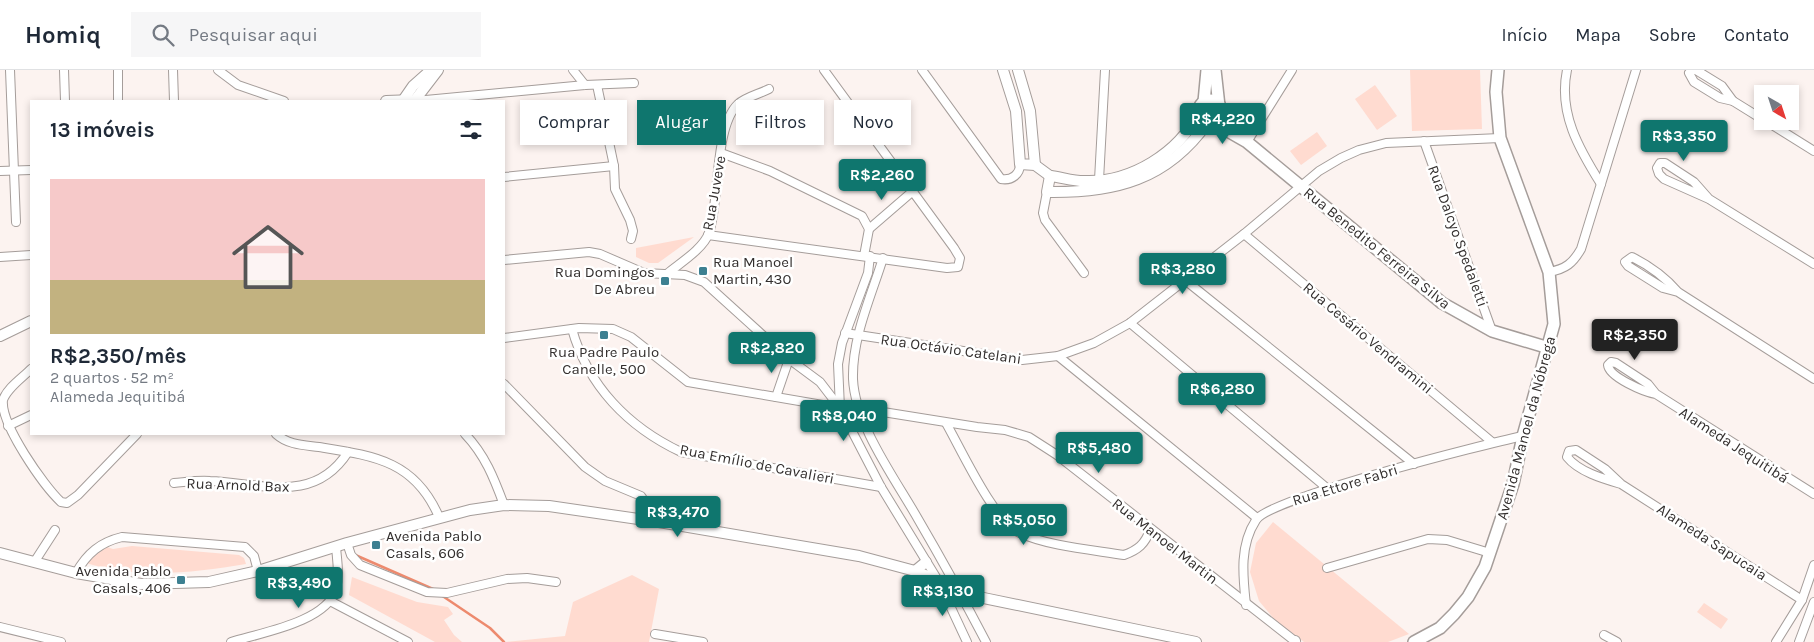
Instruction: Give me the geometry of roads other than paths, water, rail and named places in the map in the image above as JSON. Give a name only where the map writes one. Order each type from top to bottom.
[{"type":"main road","points":[[1207,70],[1200,116],[1215,116]]},
{"type":"main road","points":[[1215,70],[1215,116]]},
{"type":"main road","name":"Avenida Manoel da Nóbrega","points":[[1414,642],[1440,628],[1461,606],[1485,567],[1513,484],[1523,436],[1549,348],[1554,324],[1549,272],[1500,138],[1496,92],[1498,70]]},
{"type":"main road","points":[[1202,107],[1212,101],[1215,116]]},
{"type":"main road","name":"Rua Benedito Ferreira Silva","points":[[1215,116],[1402,272],[1442,303],[1492,331],[1549,348]]},
{"type":"street","points":[[10,70],[16,222]]},
{"type":"street","points":[[64,70],[65,100]]},
{"type":"street","points":[[118,70],[118,100]]},
{"type":"street","points":[[173,70],[174,100]]},
{"type":"street","points":[[218,70],[238,85],[281,100]]},
{"type":"street","points":[[410,100],[413,86],[431,70]]},
{"type":"street","points":[[410,100],[438,70]]},
{"type":"street","points":[[572,70],[585,84]]},
{"type":"street","points":[[708,235],[947,268],[958,267],[961,263],[957,253],[824,70]]},
{"type":"street","points":[[922,70],[1002,179],[1014,177],[1018,172],[1020,164],[1016,111],[1003,70]]},
{"type":"street","points":[[1018,70],[1030,111],[1035,165]]},
{"type":"street","points":[[1100,180],[1105,70]]},
{"type":"street","points":[[1246,141],[1292,70]]},
{"type":"street","points":[[1567,70],[1563,97],[1567,118],[1585,160],[1600,184]]},
{"type":"street","points":[[1549,272],[1562,269],[1574,262],[1581,249],[1636,70]]},
{"type":"street","points":[[1733,101],[1722,86],[1695,70],[1689,73],[1694,82],[1720,98],[1733,101],[1754,114]]},
{"type":"street","points":[[410,100],[585,84],[634,83]]},
{"type":"street","points":[[597,85],[614,166],[615,189],[630,220],[632,231],[630,239]]},
{"type":"street","name":"Rua Juveve","points":[[668,274],[708,235],[714,211],[721,153],[731,112],[740,103],[769,89]]},
{"type":"street","points":[[1020,164],[1035,165],[1050,176],[1070,180],[1100,180],[1136,170],[1159,158],[1187,133],[1202,107]]},
{"type":"street","points":[[1047,192],[1111,188],[1147,177],[1184,150],[1215,116]]},
{"type":"street","points":[[1780,130],[1814,151]]},
{"type":"street","name":"Rua Octávio Catelani","points":[[845,333],[1022,360],[1058,356],[1094,343],[1130,323],[1326,167],[1359,150],[1386,143],[1500,138]]},
{"type":"street","name":"Rua Dalcyo Spedaletti","points":[[1424,141],[1492,331]]},
{"type":"street","points":[[721,153],[770,171],[843,206],[862,216],[869,229],[868,273],[845,333],[838,364],[840,408]]},
{"type":"street","points":[[1709,199],[1694,182],[1665,163],[1660,163],[1657,168],[1659,174],[1664,178],[1709,199],[1814,264]]},
{"type":"street","points":[[505,177],[614,166]]},
{"type":"street","points":[[0,171],[30,170]]},
{"type":"street","points":[[1050,176],[1043,213],[1045,220],[1084,274]]},
{"type":"street","points":[[1068,192],[1070,180]]},
{"type":"street","points":[[869,229],[912,191]]},
{"type":"street","name":"Rua Cesário Vendramini","points":[[1244,234],[1492,442]]},
{"type":"street","points":[[505,260],[589,252],[600,254],[644,273],[685,275],[714,289],[789,359],[820,382],[840,408],[881,487],[939,582],[964,641]]},
{"type":"street","points":[[0,257],[30,255]]},
{"type":"street","points":[[1678,292],[1667,278],[1632,257],[1625,262],[1628,266],[1663,288],[1678,292],[1814,379]]},
{"type":"street","points":[[883,258],[858,336],[853,379],[858,408],[873,440],[960,591],[986,642]]},
{"type":"street","points":[[1185,280],[1414,464]]},
{"type":"street","points":[[0,336],[30,321]]},
{"type":"street","points":[[1130,323],[1328,489]]},
{"type":"street","name":"Rua Manoel Martin","points":[[505,338],[572,329],[613,329],[631,337],[688,382],[840,408],[858,408],[946,423],[1006,430],[1029,437],[1057,455],[1150,530],[1295,642]]},
{"type":"street","name":"Rua Emílio de Cavalieri","points":[[572,329],[592,376],[607,398],[627,419],[665,444],[681,452],[881,487]]},
{"type":"street","points":[[1058,356],[1257,518],[1246,538],[1243,577],[1246,605]]},
{"type":"street","points":[[776,397],[789,359]]},
{"type":"street","name":"Alameda Jequitibá","points":[[1656,394],[1642,391],[1611,372],[1608,365],[1611,362],[1616,362],[1648,384],[1656,394],[1814,494]]},
{"type":"street","points":[[30,370],[9,391],[4,400],[2,411],[22,453],[63,503],[67,503],[78,495],[137,435]]},
{"type":"street","points":[[505,385],[566,451],[584,467],[605,481],[641,496],[659,522]]},
{"type":"street","points":[[8,426],[30,415]]},
{"type":"street","points":[[946,423],[1002,520],[1019,533],[1124,555],[1136,551],[1146,541],[1150,530]]},
{"type":"street","points":[[277,435],[283,440],[295,444],[348,452],[389,463],[407,472],[431,498],[439,517]]},
{"type":"street","points":[[467,435],[491,469],[504,505]]},
{"type":"street","name":"Rua Ettore Fabri","points":[[1257,518],[1277,507],[1328,489],[1492,442],[1523,436]]},
{"type":"street","name":"Alameda Sapucaia","points":[[1621,484],[1599,478],[1571,461],[1567,454],[1572,449],[1576,450],[1605,469],[1621,484],[1802,600]]},
{"type":"street","name":"Rua Arnold Bax","points":[[174,483],[209,481],[267,487],[301,486],[322,478],[340,466],[348,452]]},
{"type":"street","points":[[0,553],[76,572],[141,584],[209,582],[258,571],[336,546],[439,517],[504,505],[549,506],[659,522],[859,556],[915,571],[960,591],[979,597],[1196,642]]},
{"type":"street","points":[[35,562],[55,530]]},
{"type":"street","points":[[76,572],[92,551],[106,541],[122,537],[245,547],[254,556],[258,571]]},
{"type":"street","points":[[1327,568],[1428,539],[1447,540],[1490,553]]},
{"type":"street","points":[[346,544],[351,555],[360,565],[427,592],[447,593],[507,579],[526,578],[556,582]]},
{"type":"street","points":[[232,642],[305,619],[321,610],[330,601],[336,590],[338,571],[336,546]]},
{"type":"street","points":[[915,571],[926,562]]},
{"type":"street","points":[[1776,642],[1802,600],[1814,565]]},
{"type":"street","points":[[330,601],[408,642]]},
{"type":"street","points":[[1800,642],[1814,602]]},
{"type":"street","points":[[0,627],[61,642]]},
{"type":"street","points":[[655,634],[703,642]]},
{"type":"street","points":[[1604,635],[1617,642]]},
{"type":"waterway","points":[[353,554],[433,589]]},
{"type":"waterway","points":[[441,595],[490,628],[504,642]]},
{"type":"place","name":"Rua Manoel Martin, 430","points":[[703,271]]},
{"type":"place","name":"Rua Domingos De Abreu","points":[[665,281]]},
{"type":"place","name":"Rua Padre Paulo Canelle, 500","points":[[604,335]]},
{"type":"place","name":"Avenida Pablo Casals, 606","points":[[376,545]]},
{"type":"place","name":"Avenida Pablo Casals, 406","points":[[181,580]]}]
